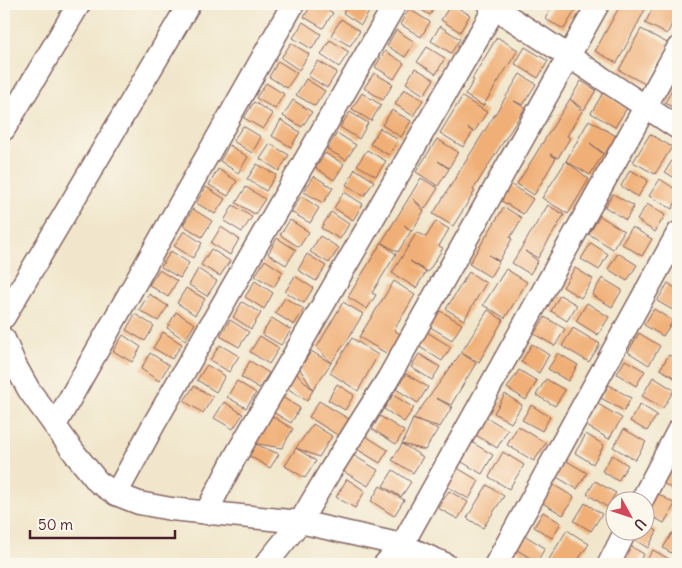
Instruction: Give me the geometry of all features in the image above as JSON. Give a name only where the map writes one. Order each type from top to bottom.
[{"type":"street","points":[[4,129],[79,4]]},
{"type":"street","points":[[4,317],[189,4]]},
{"type":"street","points":[[56,425],[293,4]]},
{"type":"street","points":[[116,494],[164,406],[395,4]]},
{"type":"street","points":[[266,564],[300,522],[388,379],[598,4]]},
{"type":"street","points":[[206,513],[235,457],[494,5],[678,128]]},
{"type":"street","points":[[385,564],[402,545],[647,107],[678,48]]},
{"type":"street","points":[[496,564],[678,232]]},
{"type":"street","points":[[4,339],[29,390],[56,425],[76,456],[98,482],[116,494],[139,503],[206,513],[300,522],[402,545],[445,564]]},
{"type":"street","points":[[647,490],[678,431]]},
{"type":"street","points":[[609,564],[621,540]]},
{"type":"building","points":[[312,4],[318,4],[333,13],[323,28],[304,17]]},
{"type":"building","points":[[349,4],[362,4],[371,9],[361,25],[343,13]]},
{"type":"building","points":[[411,4],[437,4],[430,15]]},
{"type":"building","points":[[451,4],[470,15],[460,32],[441,20]]},
{"type":"building","points":[[553,4],[579,4],[564,29],[545,19]]},
{"type":"building","points":[[621,4],[648,4],[617,63],[595,51]]},
{"type":"building","points":[[655,4],[678,4],[678,12],[667,34],[645,23]]},
{"type":"building","points":[[409,9],[430,22],[421,37],[400,24]]},
{"type":"building","points":[[341,19],[360,31],[350,46],[331,35]]},
{"type":"building","points":[[303,22],[321,34],[312,49],[293,38]]},
{"type":"building","points":[[440,26],[460,39],[451,53],[431,41]]},
{"type":"building","points":[[641,29],[669,44],[647,85],[619,70]]},
{"type":"building","points":[[396,30],[415,42],[405,57],[387,46]]},
{"type":"building","points":[[497,37],[518,50],[483,106],[465,95],[474,80],[472,79]]},
{"type":"building","points":[[330,40],[349,52],[339,67],[321,55]]},
{"type":"building","points":[[291,43],[309,54],[299,70],[281,58]]},
{"type":"building","points":[[427,47],[445,58],[436,74],[417,62]]},
{"type":"building","points":[[525,47],[548,61],[538,78],[515,64]]},
{"type":"building","points":[[385,51],[404,63],[394,79],[375,67]]},
{"type":"building","points":[[278,61],[297,73],[287,88],[269,77]]},
{"type":"building","points":[[318,61],[337,72],[327,88],[308,76]]},
{"type":"building","points":[[415,68],[434,79],[424,95],[406,83]]},
{"type":"building","points":[[374,73],[393,84],[383,100],[364,88]]},
{"type":"building","points":[[520,74],[536,84],[523,105],[514,101],[525,108],[473,190],[475,191],[453,226],[433,214]]},
{"type":"building","points":[[678,78],[678,110],[665,103]]},
{"type":"building","points":[[306,79],[325,91],[315,106],[296,95]]},
{"type":"building","points":[[581,81],[596,90],[584,110],[570,99]]},
{"type":"building","points":[[266,83],[284,94],[275,109],[256,98]]},
{"type":"building","points":[[404,89],[423,100],[413,116],[395,104]]},
{"type":"building","points":[[362,93],[381,105],[371,121],[352,109]]},
{"type":"building","points":[[603,93],[627,108],[615,127],[591,113]]},
{"type":"building","points":[[462,97],[487,112],[474,132],[468,128],[473,132],[463,147],[440,133]]},
{"type":"building","points":[[570,99],[582,111],[567,136],[570,138],[558,158],[550,154],[556,158],[534,195],[517,184]]},
{"type":"building","points":[[293,100],[312,112],[302,127],[283,116]]},
{"type":"building","points":[[254,102],[273,114],[263,129],[244,118]]},
{"type":"building","points":[[392,110],[411,121],[401,137],[382,125]]},
{"type":"building","points":[[350,112],[368,123],[359,139],[340,127]]},
{"type":"building","points":[[281,120],[300,132],[291,147],[272,136]]},
{"type":"building","points":[[589,120],[616,136],[605,154],[590,143],[603,154],[590,175],[566,161]]},
{"type":"building","points":[[243,126],[261,137],[252,153],[233,141]]},
{"type":"building","points":[[380,128],[398,140],[389,155],[370,144]]},
{"type":"building","points":[[337,133],[356,145],[346,160],[327,149]]},
{"type":"building","points":[[650,134],[672,147],[655,174],[633,162]]},
{"type":"building","points":[[437,139],[458,152],[449,168],[438,161],[449,169],[438,186],[416,172]]},
{"type":"building","points":[[270,144],[289,155],[279,171],[260,159]]},
{"type":"building","points":[[229,145],[248,157],[238,173],[220,161]]},
{"type":"building","points":[[367,150],[386,161],[376,176],[357,165]]},
{"type":"building","points":[[325,153],[344,164],[334,180],[316,168]]},
{"type":"building","points":[[678,153],[678,180],[665,172]]},
{"type":"building","points":[[566,161],[589,179],[568,214],[542,198]]},
{"type":"building","points":[[257,164],[276,175],[266,191],[247,179]]},
{"type":"building","points":[[218,169],[237,181],[228,196],[209,185]]},
{"type":"building","points":[[355,169],[374,181],[364,196],[346,185]]},
{"type":"building","points":[[630,170],[648,180],[638,197],[621,186]]},
{"type":"building","points":[[314,176],[333,188],[323,203],[304,192]]},
{"type":"building","points":[[421,178],[438,188],[425,209],[413,199],[424,211],[412,231],[404,225],[411,231],[398,252],[382,243],[396,254],[372,293],[376,295],[367,309],[348,297]]},
{"type":"building","points":[[660,179],[678,191],[678,198],[672,209],[649,196]]},
{"type":"building","points":[[510,184],[533,199],[523,214],[500,200]]},
{"type":"building","points":[[206,187],[225,199],[215,214],[196,203]]},
{"type":"building","points":[[246,187],[265,199],[255,214],[236,203]]},
{"type":"building","points":[[344,192],[363,204],[353,220],[334,208]]},
{"type":"building","points":[[613,194],[634,206],[626,220],[605,207]]},
{"type":"building","points":[[301,196],[319,208],[310,223],[291,212]]},
{"type":"building","points":[[647,204],[665,215],[655,232],[637,220]]},
{"type":"building","points":[[233,205],[252,217],[242,232],[224,221]]},
{"type":"building","points":[[548,205],[564,215],[538,258],[525,251],[538,261],[530,274],[512,263]]},
{"type":"building","points":[[504,207],[522,218],[499,261],[489,255],[499,262],[490,277],[469,264]]},
{"type":"building","points":[[193,209],[212,221],[202,237],[183,225]]},
{"type":"building","points":[[331,212],[349,224],[340,239],[321,228]]},
{"type":"building","points":[[600,216],[624,231],[613,249],[589,234]]},
{"type":"building","points":[[290,220],[309,232],[299,247],[280,235]]},
{"type":"building","points":[[436,221],[449,229],[439,246],[443,248],[428,272],[410,261],[426,272],[416,288],[392,273],[417,232],[426,237]]},
{"type":"building","points":[[221,227],[239,239],[230,255],[211,243]]},
{"type":"building","points":[[632,227],[652,239],[642,256],[622,244]]},
{"type":"building","points":[[184,231],[202,243],[193,258],[174,246]]},
{"type":"building","points":[[320,236],[339,248],[329,263],[310,252]]},
{"type":"building","points":[[277,238],[296,250],[286,265],[268,254]]},
{"type":"building","points":[[591,243],[608,254],[599,270],[581,259]]},
{"type":"building","points":[[211,249],[230,261],[220,276],[201,265]]},
{"type":"building","points":[[171,251],[189,263],[180,278],[161,267]]},
{"type":"building","points":[[618,253],[637,265],[627,281],[608,269]]},
{"type":"building","points":[[307,254],[326,266],[316,281],[298,270]]},
{"type":"building","points":[[265,260],[283,272],[274,287],[255,276]]},
{"type":"building","points":[[575,268],[593,279],[581,298],[563,287]]},
{"type":"building","points":[[198,269],[217,281],[207,296],[189,285]]},
{"type":"building","points":[[506,269],[527,282],[505,318],[483,305]]},
{"type":"building","points":[[159,270],[177,281],[168,297],[149,285]]},
{"type":"building","points":[[469,272],[486,283],[464,320],[446,309]]},
{"type":"building","points":[[295,276],[313,288],[304,303],[285,292]]},
{"type":"building","points":[[602,278],[622,290],[612,307],[592,295]]},
{"type":"building","points":[[255,281],[273,293],[264,309],[245,297]]},
{"type":"building","points":[[394,281],[415,295],[394,330],[403,336],[391,356],[359,337]]},
{"type":"building","points":[[668,283],[678,290],[678,313],[657,301]]},
{"type":"building","points":[[186,288],[205,299],[195,315],[177,303]]},
{"type":"building","points":[[149,294],[168,306],[158,321],[139,310]]},
{"type":"building","points":[[560,295],[577,305],[567,321],[551,311]]},
{"type":"building","points":[[285,298],[304,309],[294,325],[275,313]]},
{"type":"building","points":[[242,302],[261,313],[251,329],[233,317]]},
{"type":"building","points":[[343,302],[363,314],[331,363],[317,347]]},
{"type":"building","points":[[587,303],[609,317],[598,335],[576,321]]},
{"type":"building","points":[[437,309],[462,324],[452,340],[427,325]]},
{"type":"building","points":[[654,309],[673,321],[663,336],[644,325]]},
{"type":"building","points":[[488,310],[503,320],[479,362],[463,354],[476,363],[451,405],[436,398],[452,407],[440,427],[413,419],[461,353]]},
{"type":"building","points":[[176,312],[195,324],[185,340],[167,328]]},
{"type":"building","points":[[135,314],[154,326],[145,341],[126,330]]},
{"type":"building","points":[[545,317],[565,329],[555,346],[534,334]]},
{"type":"building","points":[[272,318],[291,330],[281,345],[262,334]]},
{"type":"building","points":[[230,320],[249,332],[239,347],[220,336]]},
{"type":"building","points":[[573,328],[600,344],[589,362],[562,346]]},
{"type":"building","points":[[163,332],[182,344],[172,359],[153,348]]},
{"type":"building","points":[[427,332],[451,347],[442,361],[418,346]]},
{"type":"building","points":[[639,333],[660,346],[649,365],[628,352]]},
{"type":"building","points":[[123,335],[141,347],[132,362],[113,351]]},
{"type":"building","points":[[260,336],[279,348],[269,364],[250,352]]},
{"type":"building","points":[[352,338],[378,355],[358,391],[330,373]]},
{"type":"building","points":[[532,344],[549,355],[539,373],[521,362]]},
{"type":"building","points":[[220,345],[239,356],[229,372],[210,360]]},
{"type":"building","points":[[311,351],[331,363],[313,390],[300,369]]},
{"type":"building","points":[[150,353],[169,365],[159,381],[141,369]]},
{"type":"building","points":[[558,353],[578,365],[568,381],[548,369]]},
{"type":"building","points":[[419,354],[440,367],[432,380],[411,367]]},
{"type":"building","points":[[669,355],[678,360],[678,380],[660,369]]},
{"type":"building","points":[[625,360],[645,371],[636,386],[617,374]]},
{"type":"building","points":[[250,361],[269,373],[259,388],[241,377]]},
{"type":"building","points":[[207,365],[225,376],[216,392],[197,380]]},
{"type":"building","points":[[293,370],[313,390],[307,401],[284,386]]},
{"type":"building","points":[[519,370],[537,381],[526,400],[507,388]]},
{"type":"building","points":[[406,374],[428,387],[418,403],[396,389]]},
{"type":"building","points":[[653,377],[674,390],[663,408],[642,396]]},
{"type":"building","points":[[546,379],[565,390],[555,406],[536,395]]},
{"type":"building","points":[[237,381],[256,393],[246,408],[227,397]]},
{"type":"building","points":[[337,384],[354,395],[345,410],[328,400]]},
{"type":"building","points":[[609,385],[631,398],[624,411],[601,398]]},
{"type":"building","points":[[194,386],[213,397],[203,413],[184,401]]},
{"type":"building","points":[[505,394],[522,405],[511,423],[494,413]]},
{"type":"building","points":[[393,395],[414,408],[404,422],[384,409]]},
{"type":"building","points":[[282,397],[300,408],[291,423],[273,412]]},
{"type":"building","points":[[319,401],[349,419],[339,436],[309,417]]},
{"type":"building","points":[[224,402],[243,414],[233,429],[214,418]]},
{"type":"building","points":[[598,404],[622,418],[609,439],[585,425]]},
{"type":"building","points":[[640,404],[657,415],[647,431],[630,421]]},
{"type":"building","points":[[531,405],[550,417],[542,431],[522,420]]},
{"type":"building","points":[[481,414],[508,430],[497,448],[471,432]]},
{"type":"building","points":[[270,415],[293,429],[282,448],[253,443],[279,454],[270,468],[246,454]]},
{"type":"building","points":[[380,416],[404,431],[396,444],[372,429]]},
{"type":"building","points":[[413,419],[438,429],[425,450],[402,444]]},
{"type":"building","points":[[313,424],[332,436],[319,457],[296,448]]},
{"type":"building","points":[[518,426],[546,443],[534,461],[507,445]]},
{"type":"building","points":[[624,429],[646,442],[635,460],[613,447]]},
{"type":"building","points":[[586,434],[604,445],[593,464],[575,453]]},
{"type":"building","points":[[364,435],[388,450],[380,463],[355,448]]},
{"type":"building","points":[[468,440],[493,455],[482,474],[457,459]]},
{"type":"building","points":[[402,444],[423,457],[413,473],[392,460]]},
{"type":"building","points":[[296,448],[316,461],[305,478],[285,466]]},
{"type":"building","points":[[503,452],[524,465],[509,489],[489,477]]},
{"type":"building","points":[[351,454],[378,470],[368,486],[341,470]]},
{"type":"building","points":[[612,455],[628,465],[618,481],[602,471]]},
{"type":"building","points":[[565,460],[587,473],[577,489],[555,476]]},
{"type":"building","points":[[668,460],[678,466],[678,492],[656,479]]},
{"type":"building","points":[[451,464],[479,481],[469,499],[440,482]]},
{"type":"building","points":[[393,470],[411,482],[401,497],[383,486]]},
{"type":"building","points":[[347,479],[365,491],[355,508],[336,497]]},
{"type":"building","points":[[595,481],[611,490],[604,490],[604,505],[587,494]]},
{"type":"building","points":[[552,484],[574,497],[563,515],[541,502]]},
{"type":"building","points":[[487,485],[504,496],[483,528],[467,518]]},
{"type":"building","points":[[380,486],[404,500],[394,516],[371,501]]},
{"type":"building","points":[[449,491],[468,502],[458,519],[438,508]]},
{"type":"building","points":[[654,491],[675,504],[664,523],[654,518]]},
{"type":"building","points":[[585,503],[602,514],[591,531],[574,521]]},
{"type":"building","points":[[543,512],[561,523],[552,538],[534,527]]},
{"type":"building","points":[[567,530],[589,544],[575,564],[546,564]]},
{"type":"building","points":[[521,533],[545,548],[537,562],[512,547]]},
{"type":"building","points":[[672,533],[678,537],[678,557],[663,548]]},
{"type":"building","points":[[635,540],[652,540],[648,548]]},
{"type":"building","points":[[627,544],[644,554],[637,564],[614,564]]},
{"type":"building","points":[[653,550],[678,564],[644,564]]}]
